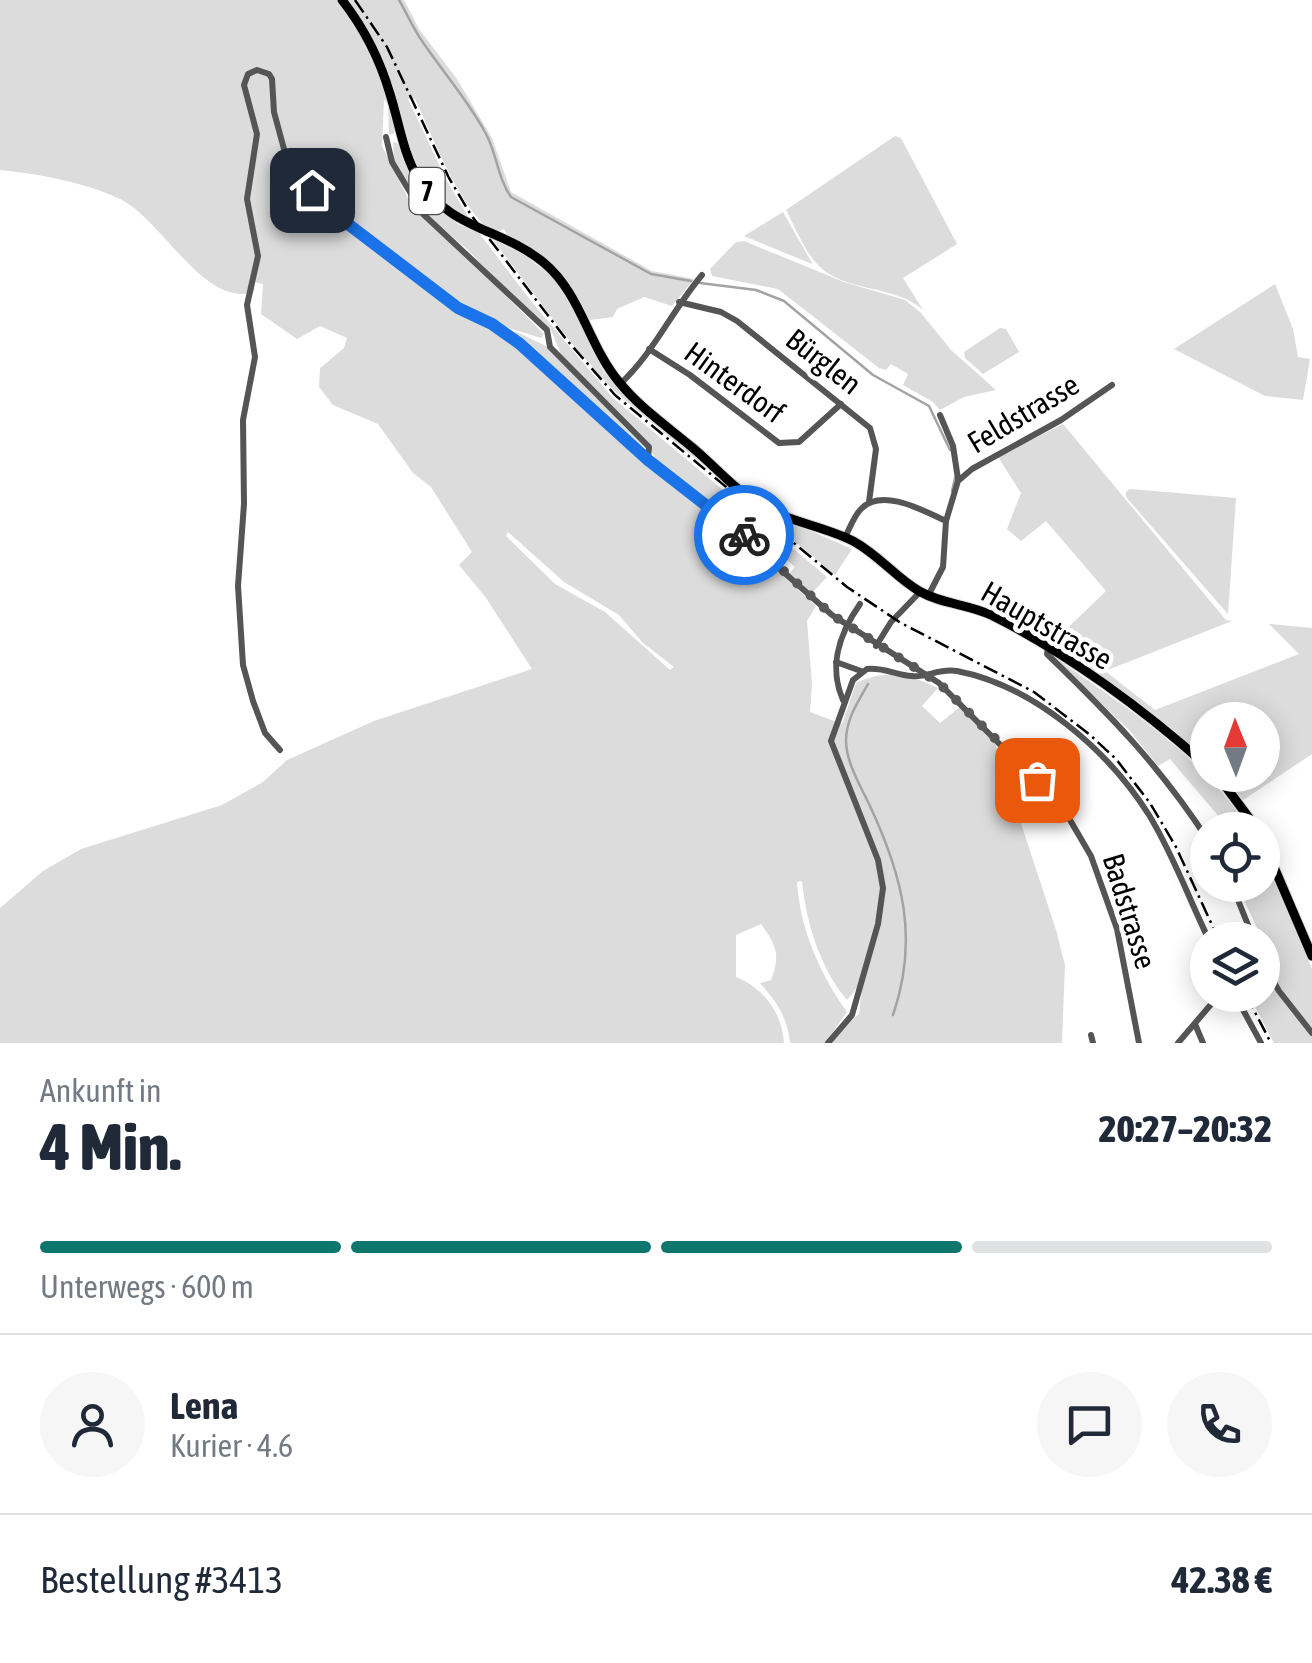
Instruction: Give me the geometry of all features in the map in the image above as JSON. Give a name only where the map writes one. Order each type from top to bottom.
[{"type":"main road","name":"Hauptstrasse","points":[[342,0],[373,50],[416,176],[448,212],[526,251],[555,273],[568,289],[605,363],[620,384],[758,504],[845,537],[875,554],[924,594],[973,607],[1048,648],[1190,752]]},
{"type":"main road","points":[[1229,792],[1244,812]]},
{"type":"main road","points":[[1280,881],[1312,956]]},
{"type":"street","name":"Badstrasse","points":[[280,750],[266,733],[244,665],[238,570],[244,489],[243,420],[255,357],[246,317],[258,256],[248,199],[257,134],[244,85],[248,74],[262,70],[272,79],[274,112],[284,148],[323,203],[458,308],[492,324],[520,344],[648,460],[717,512],[821,607],[876,646],[926,673],[1063,808],[1086,846],[1124,950],[1140,1043]]},
{"type":"street","points":[[401,134],[386,140],[401,180],[423,214],[547,330],[550,346],[649,447],[648,460]]},
{"type":"street","points":[[620,384],[636,370],[679,302],[702,275]]},
{"type":"street","name":"Bürglen","points":[[679,302],[721,312],[738,322],[864,421],[876,438],[869,502]]},
{"type":"street","name":"Hinterdorf","points":[[649,348],[779,443],[799,442],[841,404]]},
{"type":"street","name":"Feldstrasse","points":[[924,594],[943,567],[946,521],[958,480],[972,468],[1061,420],[1112,385]]},
{"type":"street","points":[[940,415],[954,446],[958,480]]},
{"type":"street","points":[[845,537],[860,509],[869,502],[888,500],[906,504],[946,521]]},
{"type":"street","points":[[876,646],[888,626],[924,594]]},
{"type":"street","points":[[844,702],[834,678],[836,662],[846,626],[860,604]]},
{"type":"street","points":[[1048,648],[1047,654],[1138,744],[1190,815]]},
{"type":"street","points":[[836,662],[861,671],[874,668],[912,676],[960,672],[993,683],[1048,712],[1099,754],[1148,814],[1200,922]]},
{"type":"street","points":[[828,1043],[852,1015],[882,906],[878,860],[831,741],[844,702],[861,671]]},
{"type":"street","points":[[1280,992],[1312,1033]]},
{"type":"street","points":[[1178,1043],[1205,1012]]},
{"type":"street","points":[[1245,1012],[1261,1043]]},
{"type":"street","points":[[1195,1024],[1203,1043]]},
{"type":"shaded area","points":[[0,0],[404,0],[492,138],[511,192],[652,271],[694,279],[672,306],[644,297],[617,309],[613,317],[590,320],[570,287],[510,239],[504,229],[494,233],[481,222],[448,172],[415,99],[408,99],[470,220],[453,210],[428,185],[412,153],[397,99],[388,100],[395,127],[394,134],[389,134],[388,104],[384,99],[382,146],[408,198],[544,334],[541,338],[496,324],[457,305],[324,202],[281,150],[297,179],[321,206],[457,312],[548,347],[642,445],[647,456],[512,337],[640,457],[716,515],[816,606],[807,621],[810,712],[842,724],[856,683],[877,676],[907,677],[938,688],[922,706],[940,723],[961,706],[995,744],[1065,965],[1062,1043],[831,1043],[839,1030],[859,1014],[862,989],[857,988],[847,1000],[829,974],[811,928],[802,881],[797,882],[807,934],[820,967],[847,1012],[825,1043],[790,1043],[780,1010],[760,983],[771,980],[776,963],[773,944],[761,924],[736,935],[736,977],[770,1003],[780,1022],[784,1043],[0,1043],[0,908],[43,871],[81,849],[222,805],[263,782],[287,760],[374,721],[532,669],[486,598],[459,565],[472,552],[431,487],[413,473],[378,424],[333,405],[319,387],[320,368],[344,348],[347,338],[320,326],[297,339],[261,314],[263,284],[255,282],[254,292],[236,293],[218,287],[120,199],[61,180],[0,170]],"holes":[[[508,532],[564,582],[619,615],[643,643],[674,667],[670,670],[605,612],[555,584],[506,536]]]},
{"type":"shaded area","points":[[895,136],[901,138],[957,244],[903,278],[923,310],[898,296],[828,273],[808,252],[786,210]]},
{"type":"shaded area","points":[[393,142],[400,144],[412,177],[426,197],[458,224],[479,233],[613,398],[827,577],[811,594],[789,574],[795,567],[787,560],[780,566],[659,466],[647,442],[561,354],[551,330],[425,213],[394,160]]},
{"type":"shaded area","points":[[783,212],[812,263],[812,264],[744,236]]},
{"type":"shaded area","points":[[493,240],[523,254],[554,278],[604,372],[635,406],[754,506],[852,549],[835,575],[613,390],[568,339]]},
{"type":"shaded area","points":[[744,241],[844,282],[905,300],[951,350],[996,390],[964,397],[940,410],[903,385],[908,374],[891,364],[886,370],[879,368],[778,289],[712,276],[710,269],[736,242]]},
{"type":"shaded area","points":[[1275,284],[1293,329],[1298,357],[1310,359],[1303,400],[1265,396],[1174,349]]},
{"type":"shaded area","points":[[1000,328],[1006,329],[1019,352],[983,374],[965,358],[964,352]]},
{"type":"shaded area","points":[[1063,424],[1226,620],[1232,621],[1105,671],[1155,710],[1299,654],[1269,624],[1312,628],[1312,754],[1280,775],[1280,702],[1190,702],[1190,745],[1051,644],[1106,591],[1046,521],[1021,541],[1007,529],[1021,493],[998,457]]},
{"type":"shaded area","points":[[1130,489],[1236,498],[1228,614],[1126,497]]},
{"type":"shaded area","points":[[1053,656],[1185,754],[1190,759],[1190,783],[1170,759],[1158,766],[1130,731]]},
{"type":"shaded area","points":[[1198,792],[1221,792],[1237,812],[1215,812]]},
{"type":"shaded area","points":[[1237,792],[1255,792],[1243,800]]},
{"type":"shaded area","points":[[1280,893],[1312,969],[1312,1043],[1274,1043],[1258,1012],[1280,1012],[1280,922],[1254,922],[1245,902],[1280,902]]},
{"type":"waterway","points":[[399,0],[485,132],[511,197],[651,274],[691,281]]},
{"type":"waterway","points":[[700,283],[756,290],[784,301],[873,375],[929,406],[950,450]]},
{"type":"waterway","points":[[952,491],[955,478]]},
{"type":"waterway","points":[[868,684],[850,718],[846,741],[851,766],[891,858],[904,909],[905,960],[893,1015]]},
{"type":"railway","points":[[355,0],[387,47],[449,178],[471,215],[566,339],[615,395],[847,587],[901,623],[1034,692],[1089,734],[1116,759],[1150,803],[1176,847],[1211,922]]},
{"type":"railway","points":[[1255,1012],[1271,1043]]},
{"type":"way so far","points":[[744,535],[821,607],[876,646],[939,683],[1037,780]]},
{"type":"route","points":[[312,190],[348,224],[458,308],[492,324],[520,344],[648,460],[744,535]]}]
